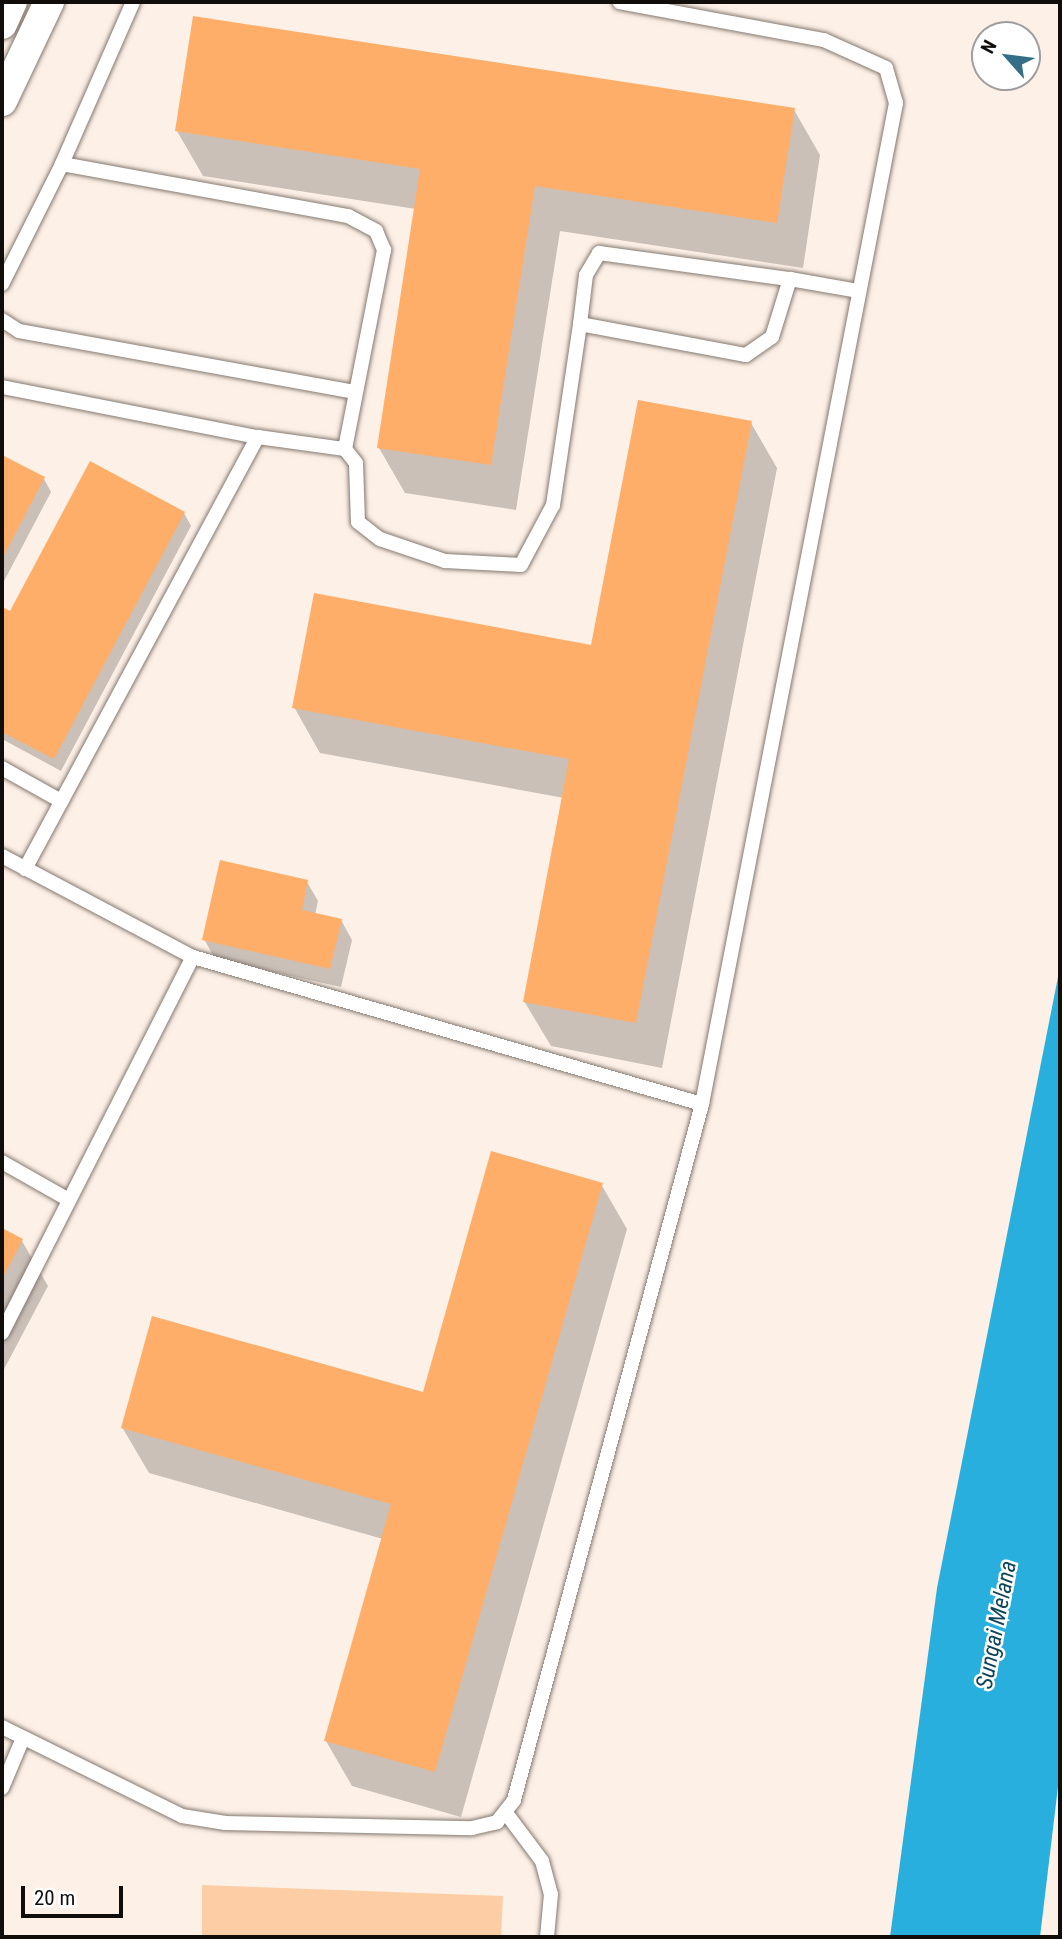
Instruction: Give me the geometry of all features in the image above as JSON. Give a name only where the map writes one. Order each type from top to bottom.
[{"type":"street","points":[[2,24],[12,2]]},
{"type":"street","points":[[2,101],[50,2]]},
{"type":"lane","points":[[2,284],[61,163],[133,2]]},
{"type":"lane","points":[[2,1727],[132,1796],[183,1816],[226,1823],[472,1828],[506,1812],[702,1104],[895,103],[886,68],[824,40],[619,2]]},
{"type":"lane","points":[[61,163],[348,216],[376,232],[384,250],[345,449]]},
{"type":"lane","points":[[2,387],[258,437],[345,449],[356,463],[358,522],[380,539],[445,561],[521,565],[553,505],[586,275],[600,253],[859,291]]},
{"type":"lane","points":[[580,324],[746,355],[772,337],[790,279]]},
{"type":"lane","points":[[2,320],[19,331],[356,393]]},
{"type":"lane","points":[[25,869],[258,437]]},
{"type":"lane","points":[[2,768],[61,802]]},
{"type":"lane","points":[[2,856],[193,957],[702,1104]]},
{"type":"lane","points":[[2,1333],[193,957]]},
{"type":"lane","points":[[2,1162],[69,1200]]},
{"type":"lane","points":[[2,1788],[23,1738]]},
{"type":"lane","points":[[506,1812],[542,1861],[551,1894],[547,1937]]},
{"type":"shaded area","points":[[202,1885],[503,1896],[501,1937],[202,1937]]},
{"type":"water","name":"Sungai Melana","points":[[1060,967],[1060,1770],[1040,1937],[890,1937],[937,1588]]},
{"type":"building","points":[[193,16],[795,108],[777,223],[535,186],[491,465],[377,448],[420,169],[175,131]]},
{"type":"building","points":[[638,400],[752,421],[636,1023],[523,1002],[569,759],[292,708],[314,593],[591,645]]},
{"type":"building","points":[[2,455],[45,477],[2,559]]},
{"type":"building","points":[[90,461],[185,512],[54,759],[2,732],[2,607],[10,611]]},
{"type":"building","points":[[220,860],[308,880],[302,910],[342,919],[330,969],[202,940]]},
{"type":"building","points":[[491,1151],[603,1183],[435,1772],[324,1741],[391,1504],[121,1428],[152,1316],[423,1392]]},
{"type":"building","points":[[2,1228],[23,1239],[2,1279]]}]
